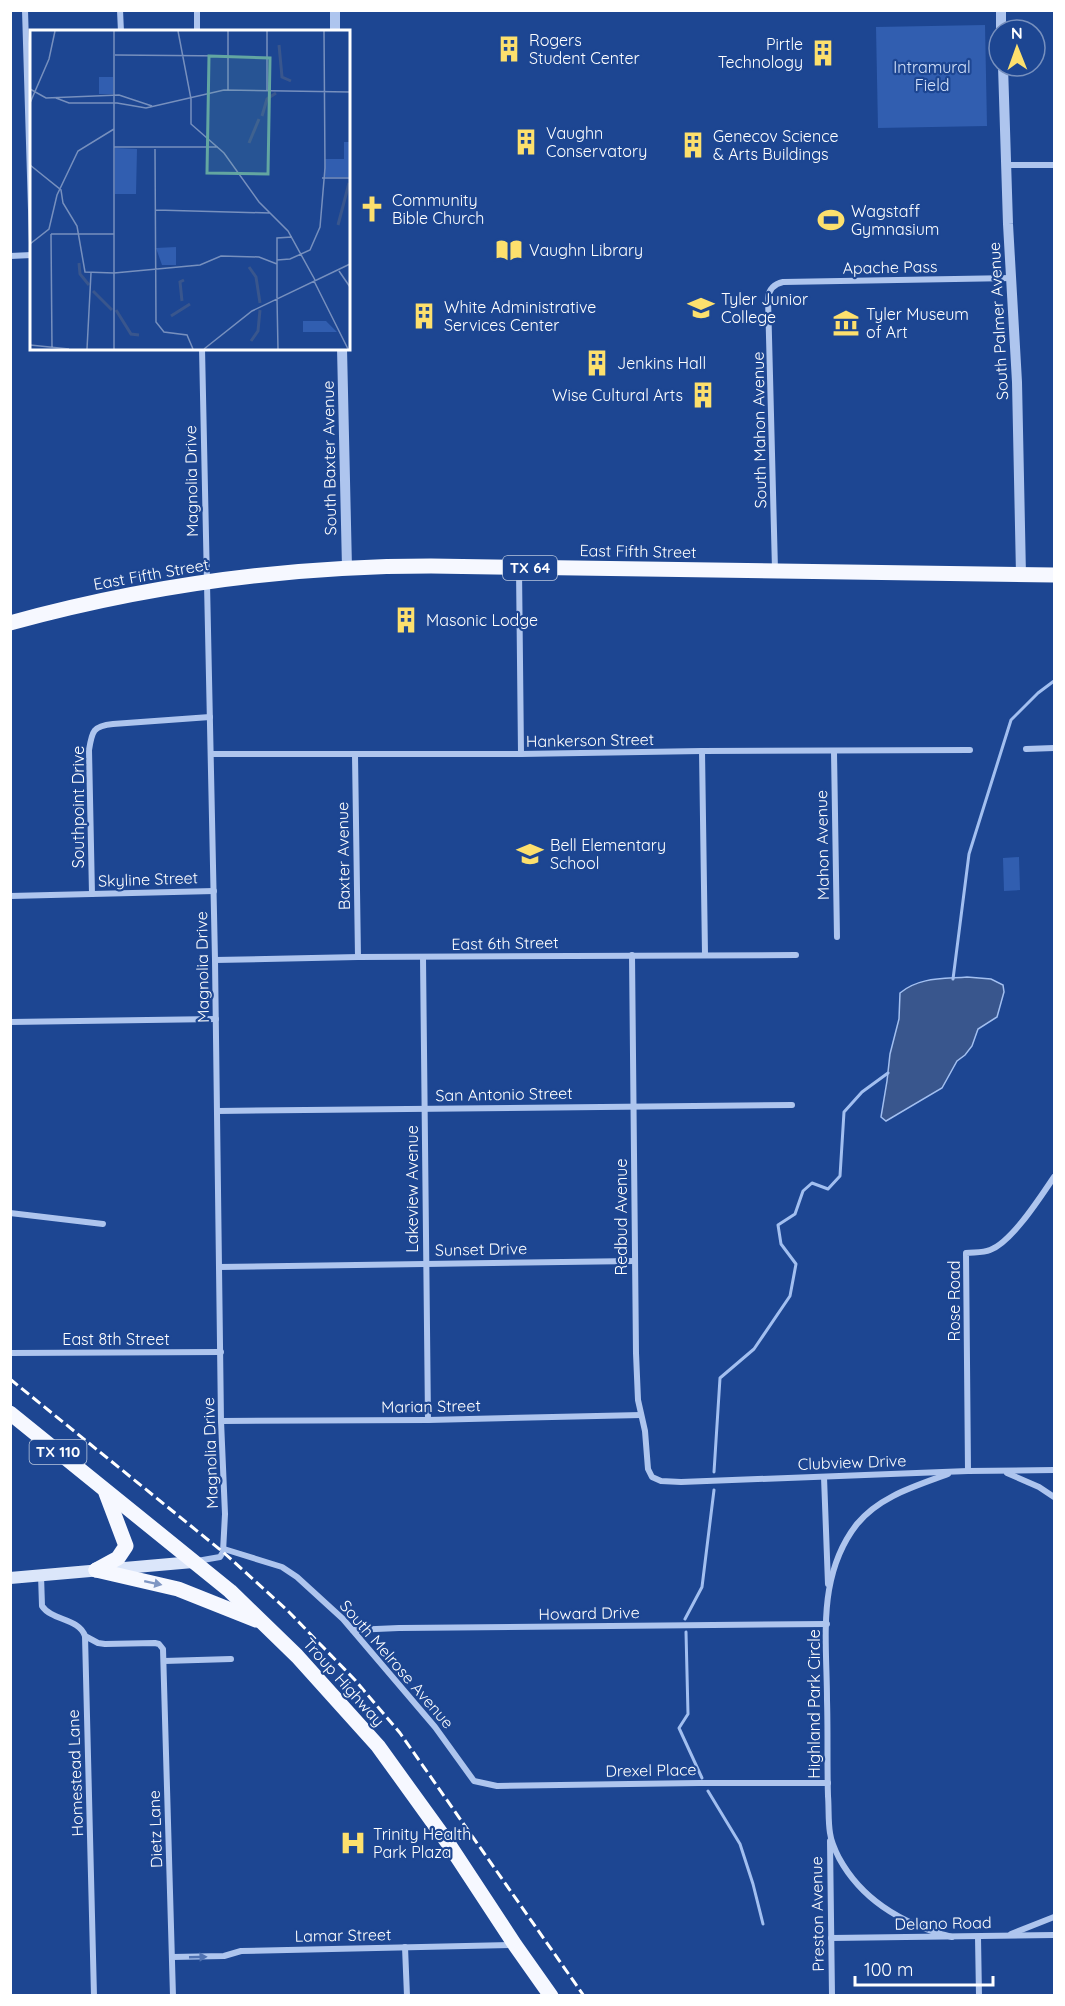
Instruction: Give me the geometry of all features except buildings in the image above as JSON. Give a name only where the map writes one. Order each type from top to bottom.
[{"type":"main road","name":"East Fifth Street","points":[[10,623],[75,606],[206,582],[347,568],[413,566],[1054,575]]},
{"type":"main road","name":"TX 110","points":[[10,1413],[193,1562]]},
{"type":"main road","points":[[96,1569],[118,1558],[126,1546],[105,1490]]},
{"type":"main road","points":[[10,1578],[193,1562]]},
{"type":"main road","name":"Troup Highway","points":[[193,1562],[230,1590],[264,1623],[378,1746],[448,1843],[551,1995]]},
{"type":"main road","points":[[96,1569],[178,1589],[264,1623]]},
{"type":"street","points":[[25,10],[30,176]]},
{"type":"street","points":[[120,10],[121,30]]},
{"type":"street","points":[[196,10],[197,30]]},
{"type":"street","points":[[335,10],[335,30]]},
{"type":"street","name":"South Palmer Avenue","points":[[1003,78],[1017,382],[1021,575]]},
{"type":"street","points":[[1006,165],[1054,165]]},
{"type":"street","points":[[10,256],[30,255]]},
{"type":"street","name":"Apache Pass","points":[[771,289],[783,282],[1011,278]]},
{"type":"street","name":"South Mahon Avenue","points":[[771,289],[768,298],[775,571]]},
{"type":"street","name":"Magnolia Drive","points":[[202,350],[214,891],[224,1549]]},
{"type":"street","name":"South Baxter Avenue","points":[[342,350],[347,568]]},
{"type":"street","points":[[519,568],[521,754]]},
{"type":"street","name":"Southpoint Drive","points":[[92,894],[89,750],[91,736],[95,729],[102,725],[210,717]]},
{"type":"street","points":[[1026,749],[1054,748]]},
{"type":"street","name":"Hankerson Street","points":[[210,754],[970,750]]},
{"type":"street","points":[[702,751],[705,954]]},
{"type":"street","name":"Mahon Avenue","points":[[834,752],[837,937]]},
{"type":"street","name":"Baxter Avenue","points":[[355,755],[358,957]]},
{"type":"street","name":"Skyline Street","points":[[10,896],[214,891]]},
{"type":"street","name":"Redbud Avenue","points":[[632,955],[636,1353],[638,1400],[646,1440],[648,1469],[652,1477]]},
{"type":"street","name":"East 6th Street","points":[[215,960],[796,955]]},
{"type":"street","name":"Lakeview Avenue","points":[[423,958],[428,1420]]},
{"type":"street","points":[[10,1023],[216,1019]]},
{"type":"street","name":"San Antonio Street","points":[[217,1112],[634,1105],[792,1105]]},
{"type":"street","name":"Rose Road","points":[[969,1472],[966,1253],[987,1251],[998,1245],[1029,1213],[1054,1177]]},
{"type":"street","points":[[10,1213],[103,1224]]},
{"type":"street","name":"Sunset Drive","points":[[219,1267],[635,1261]]},
{"type":"street","name":"East 8th Street","points":[[10,1353],[221,1352]]},
{"type":"street","name":"Marian Street","points":[[221,1421],[428,1420],[641,1415]]},
{"type":"street","name":"Clubview Drive","points":[[652,1477],[661,1481],[681,1482],[1054,1470]]},
{"type":"street","points":[[1001,1471],[1034,1485],[1054,1497]]},
{"type":"street","name":"Highland Park Circle","points":[[952,1937],[933,1932],[902,1918],[871,1899],[855,1882],[841,1860],[830,1832],[827,1624],[828,1592],[838,1558],[848,1538],[863,1517],[893,1496],[954,1472]]},
{"type":"street","points":[[824,1477],[828,1592]]},
{"type":"street","points":[[193,1562],[220,1557],[224,1549]]},
{"type":"street","name":"South Melrose Avenue","points":[[224,1549],[282,1568],[297,1577],[343,1619],[435,1727],[474,1781]]},
{"type":"street","points":[[41,1574],[42,1606],[58,1618],[77,1625],[85,1636],[105,1644],[159,1644],[163,1649],[164,1661],[231,1659]]},
{"type":"street","name":"Howard Drive","points":[[353,1630],[827,1624]]},
{"type":"street","name":"Homestead Lane","points":[[85,1636],[94,1995]]},
{"type":"street","name":"Dietz Lane","points":[[164,1661],[173,1995]]},
{"type":"street","name":"Drexel Place","points":[[474,1781],[497,1786],[828,1783]]},
{"type":"street","name":"Preston Avenue","points":[[830,1832],[832,1995]]},
{"type":"street","points":[[1002,1936],[1054,1917]]},
{"type":"street","name":"Delano Road","points":[[831,1938],[1054,1935]]},
{"type":"street","points":[[978,1937],[979,1995]]},
{"type":"street","name":"Lamar Street","points":[[172,1958],[224,1956],[241,1951],[515,1945]]},
{"type":"street","points":[[405,1947],[407,1995]]},
{"type":"green space","name":"Intramural Field","points":[[985,25],[987,126],[878,128],[876,27]]},
{"type":"green space","points":[[1019,857],[1020,890],[1004,891],[1003,858]]},
{"type":"shaded area","points":[[967,977],[991,979],[1003,985],[1004,992],[997,1017],[978,1029],[972,1046],[957,1061],[942,1088],[886,1121],[881,1117],[890,1054],[899,1019],[900,993],[923,981]]},
{"type":"waterway","points":[[953,979],[969,854],[1011,720],[1038,693],[1054,681]]},
{"type":"waterway","points":[[714,1472],[720,1378],[754,1349],[790,1296],[796,1264],[781,1244],[778,1225],[795,1214],[803,1191],[812,1183],[828,1189],[840,1176],[844,1112],[862,1092],[888,1073]]},
{"type":"waterway","points":[[685,1619],[702,1587],[714,1490]]},
{"type":"waterway","points":[[686,1632],[688,1714],[679,1728],[702,1778]]},
{"type":"waterway","points":[[708,1791],[740,1844],[763,1924]]},
{"type":"railway","points":[[10,1379],[223,1552],[288,1611],[355,1680],[400,1733],[584,1996]]},
{"type":"place","name":"Rogers Student Center","points":[[509,49]]},
{"type":"place","name":"Pirtle Technology","points":[[823,53]]},
{"type":"place","name":"Vaughn Conservatory","points":[[526,142]]},
{"type":"place","name":"Genecov Science & Arts Buildings","points":[[693,145]]},
{"type":"place","name":"Community Bible Church","points":[[372,209]]},
{"type":"place","name":"Wagstaff Gymnasium","points":[[831,220]]},
{"type":"place","name":"Vaughn Library","points":[[509,250]]},
{"type":"place","name":"Tyler Junior College","points":[[701,308]]},
{"type":"place","name":"White Administrative Services Center","points":[[424,316]]},
{"type":"place","name":"Tyler Museum of Art","points":[[846,323]]},
{"type":"place","name":"Jenkins Hall","points":[[597,363]]},
{"type":"place","name":"Wise Cultural Arts","points":[[703,395]]},
{"type":"place","name":"Masonic Lodge","points":[[406,620]]},
{"type":"place","name":"Bell Elementary School","points":[[530,854]]},
{"type":"place","name":"Trinity Health Park Plaza","points":[[353,1843]]}]
